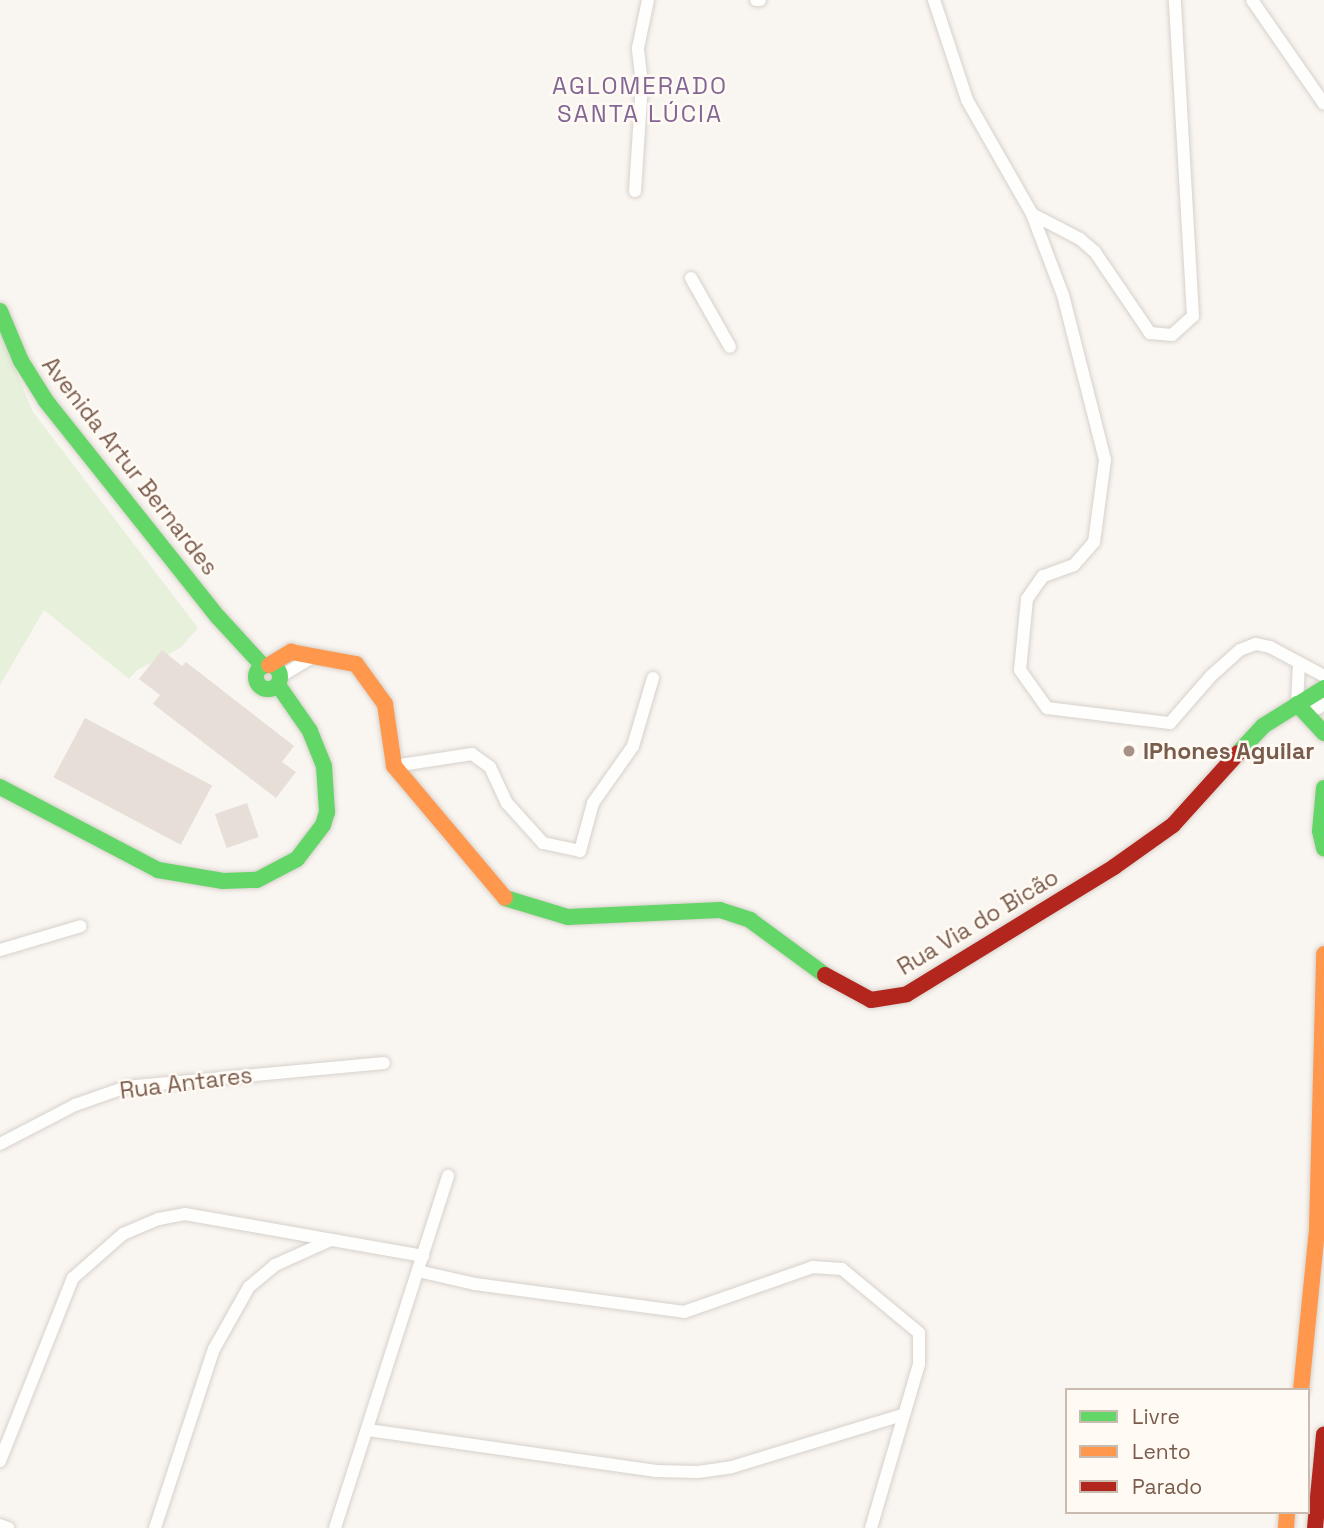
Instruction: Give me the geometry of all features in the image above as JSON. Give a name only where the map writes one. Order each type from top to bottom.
[{"type":"main road","name":"Avenida Artur Bernardes","points":[[0,312],[21,361],[46,401],[269,676],[310,731],[328,779],[323,825],[297,859],[257,880],[223,881],[158,870],[0,787]]},
{"type":"main road","points":[[269,676],[291,652],[318,654],[356,664],[376,687],[385,704],[394,766]]},
{"type":"main road","name":"Rua Via do Bicão","points":[[394,766],[506,899],[568,917],[720,910],[750,920],[834,982],[871,1000],[908,994],[1114,867],[1173,825],[1241,746],[1297,704],[1324,688]]},
{"type":"main road","points":[[1297,704],[1324,733]]},
{"type":"main road","points":[[1324,788],[1320,814],[1324,849]]},
{"type":"main road","points":[[1317,1229],[1324,954]]},
{"type":"main road","points":[[1301,1388],[1324,1150]]},
{"type":"main road","points":[[1315,1528],[1324,1434]]},
{"type":"street","points":[[635,191],[642,83],[638,48],[648,0]]},
{"type":"street","points":[[934,0],[967,100],[1032,214],[1063,295],[1105,460],[1094,542],[1074,565],[1043,576],[1027,598],[1020,670],[1047,708],[1170,723],[1240,650],[1256,644],[1270,646],[1324,676]]},
{"type":"street","points":[[1032,214],[1080,239],[1095,252],[1150,333],[1172,335],[1193,316],[1175,0]]},
{"type":"street","points":[[1252,0],[1324,104]]},
{"type":"street","points":[[691,278],[730,346]]},
{"type":"street","points":[[1299,664],[1297,704],[1318,708],[1324,704]]},
{"type":"street","points":[[394,766],[472,754],[490,767],[508,803],[543,843],[580,851],[593,803],[633,746],[653,678]]},
{"type":"street","points":[[0,950],[81,926]]},
{"type":"street","name":"Rua Antares","points":[[0,1144],[75,1105],[126,1087],[384,1063]]},
{"type":"street","points":[[335,1528],[448,1176]]},
{"type":"street","points":[[0,1461],[74,1278],[123,1234],[159,1219],[185,1214],[423,1256]]},
{"type":"street","points":[[155,1528],[214,1349],[249,1287],[275,1265],[331,1240]]},
{"type":"street","points":[[418,1271],[475,1284],[684,1312],[813,1267],[842,1269],[919,1333],[919,1364],[871,1528]]},
{"type":"street","points":[[368,1430],[656,1471],[698,1472],[732,1467],[902,1415]]},
{"type":"street","points":[[0,1525],[8,1528]]},
{"type":"green space","points":[[0,331],[33,412],[198,628],[180,648],[137,670],[129,679],[44,610],[0,685]]},
{"type":"building","points":[[162,650],[182,666],[186,662],[294,746],[282,762],[296,772],[276,798],[153,704],[160,695],[139,679]]},
{"type":"building","points":[[85,718],[212,786],[181,845],[54,777]]},
{"type":"building","points":[[247,803],[259,837],[227,848],[215,814]]},
{"type":"traffic: fast","points":[[0,311],[21,361],[46,401],[218,617],[263,666]]},
{"type":"traffic: fast","points":[[268,665],[277,668],[280,677],[277,686],[268,689],[259,686],[256,677],[259,668],[268,665]]},
{"type":"traffic: fast","points":[[0,787],[158,870],[223,881],[257,880],[297,859],[323,825],[327,812],[324,766],[310,731],[278,685]]},
{"type":"traffic: fast","points":[[1238,753],[1263,726],[1324,688]]},
{"type":"traffic: fast","points":[[1297,704],[1324,733]]},
{"type":"traffic: fast","points":[[1324,788],[1320,831],[1324,849]]},
{"type":"traffic: fast","points":[[505,898],[568,917],[720,910],[750,920],[825,975]]},
{"type":"traffic: slow","points":[[269,665],[291,652],[356,664],[385,704],[394,766],[505,898]]},
{"type":"traffic: slow","points":[[1301,1388],[1317,1229],[1324,954]]},
{"type":"traffic: slow","points":[[1286,1528],[1287,1514]]},
{"type":"traffic: jam","points":[[825,975],[871,1000],[907,994],[1114,867],[1173,825],[1238,753]]},
{"type":"traffic: jam","points":[[1315,1528],[1324,1434]]},
{"type":"place","name":"IPhones Aguilar","points":[[1129,751]]},
{"type":"district","name":"AGLOMERADO SANTA LÚCIA","points":[[640,100]]}]
